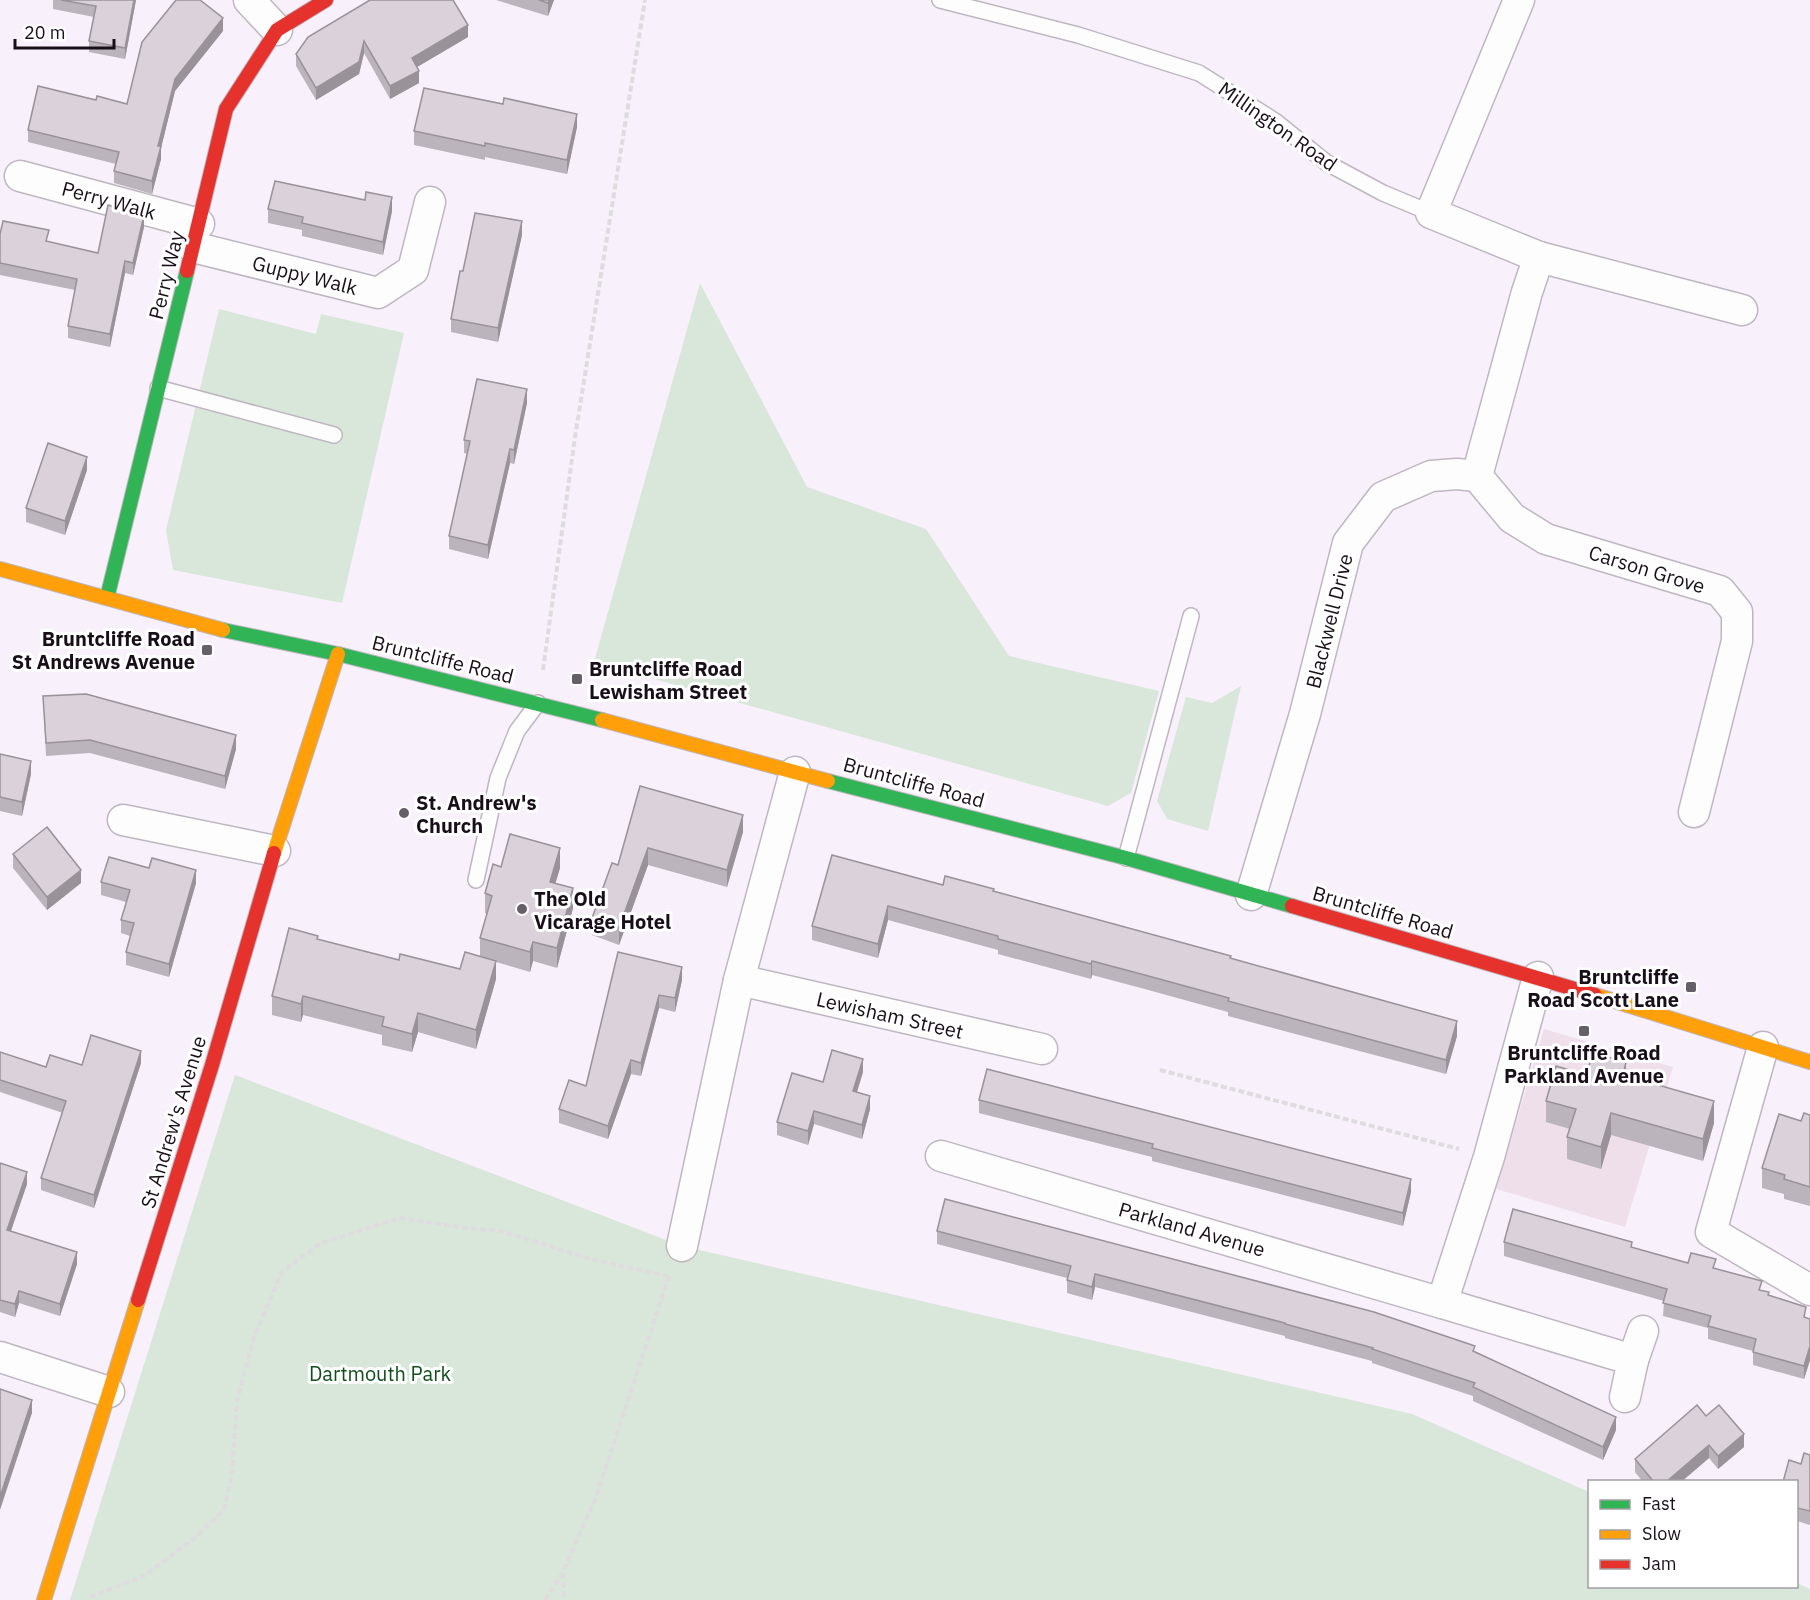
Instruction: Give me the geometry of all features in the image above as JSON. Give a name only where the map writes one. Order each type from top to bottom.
[{"type":"main road","name":"Perry Way","points":[[107,598],[226,109],[277,30],[326,0]]},
{"type":"main road","name":"Bruntcliffe Road","points":[[0,569],[218,629],[338,654],[538,703],[1126,858],[1538,977],[1810,1062]]},
{"type":"main road","name":"St Andrew's Avenue","points":[[44,1600],[338,654]]},
{"type":"street","points":[[249,0],[277,30]]},
{"type":"street","points":[[1431,213],[1519,0]]},
{"type":"street","name":"Perry Walk","points":[[20,176],[196,235]]},
{"type":"street","name":"Guppy Walk","points":[[196,235],[378,293],[413,270],[430,202]]},
{"type":"street","name":"Millington Road","points":[[1431,213],[1539,257],[1742,310]]},
{"type":"street","points":[[1478,476],[1527,292],[1539,257]]},
{"type":"street","name":"Blackwell Drive","points":[[1251,894],[1305,714],[1348,543],[1383,497],[1431,476],[1457,474],[1478,476]]},
{"type":"street","name":"Carson Grove","points":[[1478,476],[1512,518],[1546,539],[1720,591],[1737,612],[1737,641],[1694,812]]},
{"type":"street","points":[[682,1246],[739,980],[795,772]]},
{"type":"street","points":[[123,820],[275,851]]},
{"type":"street","points":[[1442,1303],[1489,1157],[1538,977]]},
{"type":"street","name":"Lewisham Street","points":[[739,980],[1042,1049]]},
{"type":"street","points":[[1763,1047],[1711,1232],[1810,1290]]},
{"type":"street","name":"Parkland Avenue","points":[[941,1156],[1633,1360]]},
{"type":"street","points":[[1625,1397],[1633,1360],[1643,1331]]},
{"type":"street","points":[[0,1357],[110,1392]]},
{"type":"lane","name":"Millington Road","points":[[940,0],[1077,35],[1199,73],[1275,121],[1327,162],[1383,193],[1431,213]]},
{"type":"lane","points":[[158,388],[334,435]]},
{"type":"lane","points":[[1126,858],[1191,616]]},
{"type":"lane","points":[[476,880],[503,762],[517,731],[538,703]]},
{"type":"path","points":[[538,703],[575,438],[645,0]]},
{"type":"path","points":[[1160,1070],[1489,1157]]},
{"type":"path","points":[[90,1598],[144,1576],[195,1538],[224,1510],[232,1474],[237,1401],[254,1336],[282,1272],[321,1243],[400,1218],[501,1231],[594,1260],[669,1276]]},
{"type":"path","points":[[545,1600],[563,1572],[596,1497],[669,1276],[682,1246]]},
{"type":"path","points":[[563,1572],[564,1600]]},
{"type":"shaded area","points":[[1544,1029],[1673,1067],[1625,1227],[1496,1189]]},
{"type":"green space","points":[[700,283],[807,487],[926,529],[1009,656],[1159,691],[1131,793],[1108,806],[594,662]]},
{"type":"green space","points":[[219,309],[316,334],[321,314],[404,333],[342,603],[173,570],[166,530]]},
{"type":"green space","points":[[1241,686],[1208,831],[1167,819],[1157,801],[1186,697],[1212,703]]},
{"type":"green space","name":"Dartmouth Park","points":[[235,1075],[682,1246],[1412,1414],[1588,1492],[1588,1588],[1798,1588],[1798,1583],[1810,1589],[1810,1600],[70,1600]]},
{"type":"building","points":[[61,0],[134,0],[125,48],[89,41],[96,6]]},
{"type":"building","points":[[176,0],[200,0],[223,18],[175,79],[158,146],[161,146],[152,181],[114,171],[119,152],[28,130],[38,86],[96,100],[97,96],[127,104],[142,42]]},
{"type":"building","points":[[370,0],[453,0],[468,25],[412,58],[419,71],[390,86],[364,41],[359,62],[316,88],[296,54],[308,37]]},
{"type":"building","points":[[424,88],[503,104],[504,98],[577,114],[567,160],[414,131]]},
{"type":"building","points":[[275,181],[365,200],[366,192],[392,197],[383,242],[302,223],[303,217],[268,209]]},
{"type":"building","points":[[108,205],[144,215],[133,263],[125,261],[110,334],[68,326],[77,279],[0,263],[0,234],[3,221],[49,230],[46,241],[98,253]]},
{"type":"building","points":[[475,213],[522,221],[498,328],[451,319],[460,271],[463,271]]},
{"type":"building","points":[[477,379],[527,389],[514,450],[510,449],[488,545],[449,536],[470,441],[464,440]]},
{"type":"building","points":[[48,443],[87,457],[65,521],[26,508]]},
{"type":"building","points":[[86,694],[236,735],[225,776],[90,740],[46,743],[43,696]]},
{"type":"building","points":[[0,754],[31,761],[22,802],[0,797]]},
{"type":"building","points":[[640,786],[743,815],[727,870],[648,848],[619,928],[592,918],[612,863],[618,865]]},
{"type":"building","points":[[47,827],[81,870],[47,897],[13,854]]},
{"type":"building","name":"The Old Vicarage Hotel","points":[[510,834],[560,848],[550,882],[573,888],[557,948],[533,942],[530,952],[480,938],[492,896],[485,893],[493,864],[501,867]]},
{"type":"building","points":[[832,855],[943,885],[945,876],[994,889],[993,891],[1457,1021],[1446,1060],[1228,1001],[1229,998],[1141,974],[1092,961],[1091,964],[998,939],[998,936],[888,906],[878,944],[812,926]]},
{"type":"building","points":[[109,857],[149,868],[152,858],[196,870],[169,964],[126,952],[134,923],[121,920],[130,890],[101,882]]},
{"type":"building","points":[[289,928],[318,936],[317,939],[399,960],[400,954],[460,969],[465,952],[496,961],[476,1030],[418,1013],[412,1034],[382,1026],[384,1017],[303,996],[301,1004],[272,996]]},
{"type":"building","points":[[618,952],[682,967],[675,998],[659,995],[641,1063],[631,1060],[608,1126],[559,1109],[569,1080],[586,1086]]},
{"type":"building","points":[[91,1035],[141,1051],[94,1195],[41,1178],[66,1101],[0,1080],[0,1052],[46,1067],[50,1055],[82,1065]]},
{"type":"building","points":[[832,1050],[863,1059],[853,1091],[870,1096],[862,1125],[814,1111],[808,1131],[777,1122],[792,1073],[823,1082]]},
{"type":"building","points":[[1593,1053],[1626,1062],[1623,1075],[1714,1101],[1703,1139],[1611,1113],[1601,1147],[1567,1137],[1576,1109],[1546,1101],[1556,1066],[1586,1075]]},
{"type":"building","points":[[987,1069],[1411,1179],[1403,1213],[1152,1148],[1153,1144],[979,1100]]},
{"type":"building","points":[[1804,1113],[1810,1115],[1810,1187],[1784,1179],[1785,1175],[1762,1168],[1779,1114],[1801,1121]]},
{"type":"building","points":[[0,1163],[27,1172],[7,1230],[77,1252],[60,1304],[19,1291],[15,1304],[0,1300]]},
{"type":"building","points":[[945,1199],[1374,1312],[1475,1346],[1473,1351],[1616,1417],[1603,1447],[1473,1387],[1475,1383],[1373,1348],[1095,1274],[1092,1287],[1067,1280],[1071,1266],[937,1231]]},
{"type":"building","points":[[1513,1209],[1632,1242],[1631,1247],[1688,1263],[1691,1253],[1716,1259],[1713,1268],[1762,1281],[1759,1290],[1806,1307],[1804,1317],[1810,1319],[1810,1346],[1804,1366],[1753,1352],[1756,1339],[1708,1326],[1711,1316],[1663,1303],[1667,1289],[1504,1242]]},
{"type":"building","points":[[0,1389],[32,1400],[0,1497]]},
{"type":"building","points":[[1697,1405],[1706,1416],[1719,1405],[1744,1434],[1718,1456],[1709,1445],[1668,1480],[1652,1480],[1635,1459]]},
{"type":"building","points":[[1804,1453],[1810,1455],[1810,1511],[1798,1508],[1798,1480],[1784,1480],[1789,1460],[1801,1464]]},
{"type":"traffic: fast","points":[[107,598],[187,271]]},
{"type":"traffic: fast","points":[[223,630],[338,654],[602,720]]},
{"type":"traffic: fast","points":[[828,781],[1126,858],[1292,906]]},
{"type":"traffic: slow","points":[[0,569],[223,630]]},
{"type":"traffic: slow","points":[[274,853],[338,654]]},
{"type":"traffic: slow","points":[[602,720],[828,781]]},
{"type":"traffic: slow","points":[[1595,995],[1810,1062]]},
{"type":"traffic: slow","points":[[44,1600],[138,1300]]},
{"type":"traffic: jam","points":[[187,271],[226,109],[277,30],[326,0]]},
{"type":"traffic: jam","points":[[138,1300],[212,1065],[274,853]]},
{"type":"traffic: jam","points":[[1292,906],[1595,995]]},
{"type":"place","name":"Bruntcliffe Road St Andrews Avenue","points":[[207,650]]},
{"type":"place","name":"Bruntcliffe Road Lewisham Street","points":[[577,679]]},
{"type":"place","name":"St. Andrew's Church","points":[[404,813]]},
{"type":"place","name":"The Old Vicarage Hotel","points":[[522,909]]},
{"type":"place","name":"Bruntcliffe Road Scott Lane","points":[[1691,987]]},
{"type":"place","name":"Bruntcliffe Road Parkland Avenue","points":[[1584,1031]]}]
